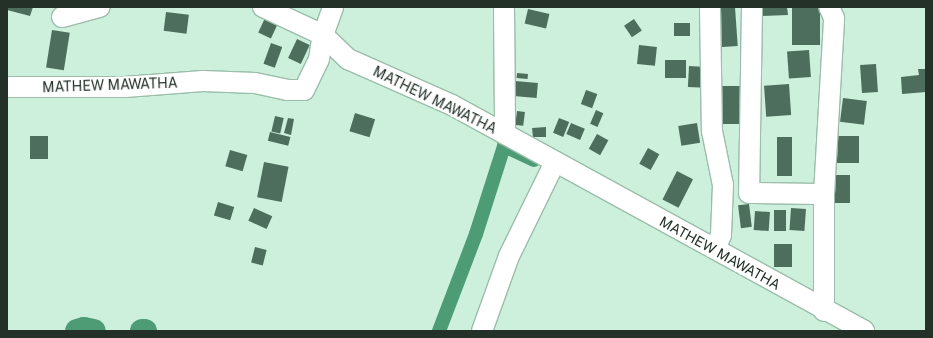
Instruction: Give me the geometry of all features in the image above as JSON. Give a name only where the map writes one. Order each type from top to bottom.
[{"type":"street","points":[[62,18],[100,7]]},
{"type":"street","points":[[263,7],[323,35],[333,7]]},
{"type":"street","points":[[504,7],[505,134]]},
{"type":"street","points":[[710,7],[712,131],[723,185],[721,235],[715,249]]},
{"type":"street","points":[[752,7],[749,193],[824,194]]},
{"type":"street","points":[[824,311],[824,194],[834,18],[829,7]]},
{"type":"street","name":"MATHEW MAWATHA","points":[[7,87],[124,86],[203,81],[255,83],[286,90],[304,90],[319,59],[323,35]]},
{"type":"street","name":"MATHEW MAWATHA","points":[[323,35],[348,59],[452,105],[715,249],[824,311],[864,331]]},
{"type":"street","points":[[482,331],[510,256],[555,162]]},
{"type":"building","points":[[7,7],[33,7],[30,16],[7,10]]},
{"type":"building","points":[[735,7],[738,46],[715,48],[712,9]]},
{"type":"building","points":[[762,7],[787,7],[788,15],[762,16]]},
{"type":"building","points":[[792,7],[820,7],[820,45],[792,45]]},
{"type":"building","points":[[528,9],[549,14],[546,29],[525,24]]},
{"type":"building","points":[[166,12],[189,15],[187,34],[164,31]]},
{"type":"building","points":[[265,18],[278,24],[271,38],[258,33]]},
{"type":"building","points":[[634,19],[642,31],[632,37],[624,26]]},
{"type":"building","points":[[674,23],[690,23],[690,36],[674,36]]},
{"type":"building","points":[[52,30],[70,33],[64,70],[46,68]]},
{"type":"building","points":[[297,39],[310,45],[301,64],[288,58]]},
{"type":"building","points":[[271,43],[282,47],[275,68],[263,64]]},
{"type":"building","points":[[639,45],[657,47],[655,66],[637,64]]},
{"type":"building","points":[[809,50],[811,77],[789,78],[787,52]]},
{"type":"building","points":[[665,60],[686,60],[686,78],[665,78]]},
{"type":"building","points":[[876,64],[878,92],[862,93],[860,65]]},
{"type":"building","points":[[689,66],[706,67],[705,88],[688,87]]},
{"type":"building","points":[[918,69],[926,69],[926,92],[902,94],[901,77],[919,75]]},
{"type":"building","points":[[517,73],[528,74],[528,79],[517,78]]},
{"type":"building","points":[[515,81],[538,83],[537,98],[514,96]]},
{"type":"building","points":[[789,84],[791,115],[766,117],[764,86]]},
{"type":"building","points":[[718,86],[741,86],[741,124],[718,124]]},
{"type":"building","points":[[586,90],[597,94],[592,108],[581,104]]},
{"type":"building","points":[[843,98],[867,101],[864,125],[840,122]]},
{"type":"building","points":[[596,110],[603,113],[598,127],[590,124]]},
{"type":"building","points":[[517,111],[525,112],[523,126],[515,125]]},
{"type":"building","points":[[355,113],[375,119],[370,137],[349,131]]},
{"type":"building","points":[[275,116],[284,118],[280,134],[271,132]]},
{"type":"building","points":[[288,118],[294,119],[291,135],[284,133]]},
{"type":"building","points":[[559,118],[569,122],[563,137],[553,133]]},
{"type":"building","points":[[571,123],[585,129],[580,140],[566,134]]},
{"type":"building","points":[[697,123],[700,143],[681,146],[678,126]]},
{"type":"building","points":[[546,127],[546,137],[533,137],[532,128]]},
{"type":"building","points":[[270,132],[290,137],[288,146],[268,141]]},
{"type":"building","points":[[597,134],[608,140],[600,155],[589,149]]},
{"type":"building","points":[[30,136],[48,136],[48,159],[30,159]]},
{"type":"building","points":[[831,136],[859,136],[859,163],[831,163]]},
{"type":"building","points":[[777,137],[792,137],[792,176],[777,176]]},
{"type":"building","points":[[648,148],[659,154],[651,170],[639,164]]},
{"type":"building","points":[[230,150],[247,155],[243,171],[225,166]]},
{"type":"building","points":[[264,162],[289,167],[282,202],[257,197]]},
{"type":"building","points":[[677,171],[693,179],[679,208],[662,200]]},
{"type":"building","points":[[834,175],[850,175],[850,203],[834,203]]},
{"type":"building","points":[[218,202],[234,207],[230,220],[214,215]]},
{"type":"building","points":[[749,204],[752,227],[741,228],[738,205]]},
{"type":"building","points":[[254,208],[272,216],[267,229],[248,221]]},
{"type":"building","points":[[791,208],[806,209],[804,231],[789,230]]},
{"type":"building","points":[[774,210],[786,210],[786,231],[774,231]]},
{"type":"building","points":[[755,211],[770,212],[769,231],[754,230]]},
{"type":"building","points":[[774,244],[792,244],[792,267],[774,267]]},
{"type":"building","points":[[255,247],[267,250],[263,265],[251,263]]},
{"type":"waterway","points":[[439,331],[476,234],[504,146],[534,160]]},
{"type":"waterway","points":[[77,331],[84,329],[94,331]]}]
